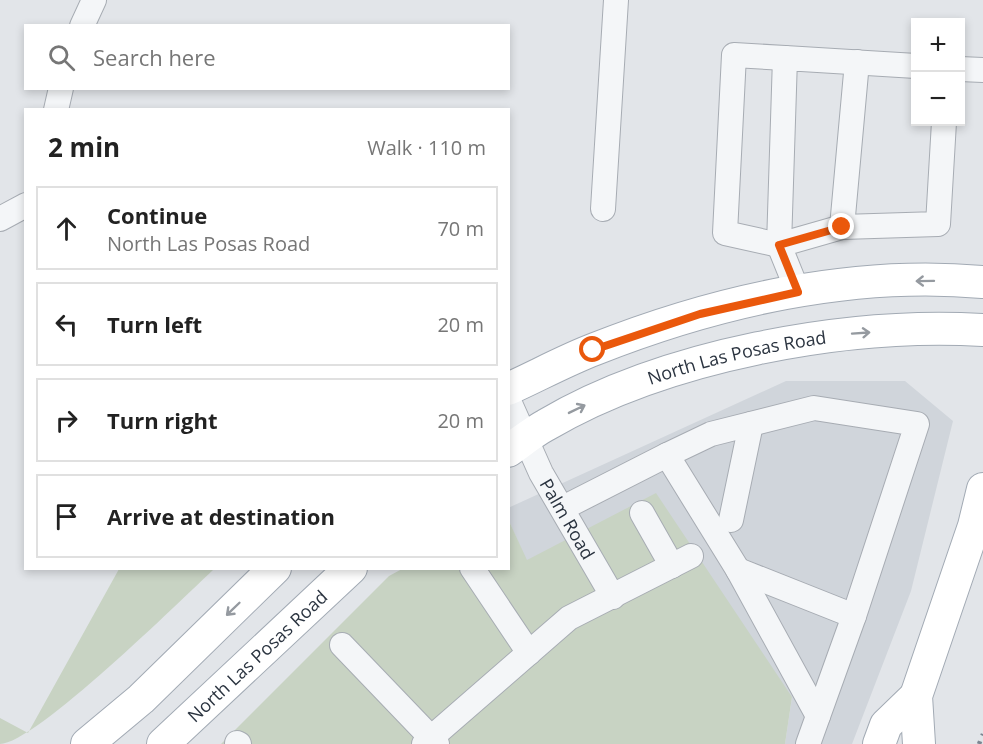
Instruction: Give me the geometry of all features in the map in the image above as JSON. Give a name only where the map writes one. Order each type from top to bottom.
[{"type":"main road","points":[[510,388],[593,350],[642,331],[722,308],[798,292],[898,281],[983,282]]},
{"type":"main road","name":"North Las Posas Road","points":[[517,444],[545,425],[584,405],[624,389],[741,352],[840,334],[921,329],[983,330]]},
{"type":"main road","points":[[919,744],[916,696],[974,526],[983,489]]},
{"type":"main road","points":[[87,744],[141,699],[273,570]]},
{"type":"main road","name":"North Las Posas Road","points":[[163,744],[349,570]]},
{"type":"main road","points":[[879,744],[886,725],[916,696]]},
{"type":"street","points":[[83,24],[94,0]]},
{"type":"street","points":[[603,209],[616,0]]},
{"type":"street","points":[[911,66],[734,54],[725,233],[779,245],[842,227],[938,224],[944,126]]},
{"type":"street","points":[[785,58],[779,245],[798,292]]},
{"type":"street","points":[[842,227],[857,62]]},
{"type":"street","points":[[965,69],[983,70]]},
{"type":"street","points":[[56,108],[61,90]]},
{"type":"street","points":[[0,219],[24,206]]},
{"type":"street","points":[[563,508],[711,434],[814,408],[917,424],[854,616],[808,744]]},
{"type":"street","name":"Palm Road","points":[[510,409],[517,444],[541,472],[613,597]]},
{"type":"street","points":[[730,520],[751,424]]},
{"type":"street","points":[[667,455],[738,570],[818,716]]},
{"type":"street","points":[[342,645],[430,742],[569,618],[682,561],[642,513]]},
{"type":"street","points":[[473,570],[529,653]]},
{"type":"street","points":[[738,570],[854,616]]},
{"type":"shaded area","points":[[786,381],[905,381],[953,421],[911,591],[852,744],[785,744],[792,697],[526,560],[510,523],[510,507]]},
{"type":"green space","points":[[656,493],[792,697],[785,744],[221,744],[389,576],[400,570],[510,570],[510,523],[527,560]]},
{"type":"green space","points":[[118,570],[213,570],[108,668],[30,730]]},
{"type":"green space","points":[[0,718],[26,732],[18,738],[0,744]]},
{"type":"railway","points":[[979,744],[983,734]]},
{"type":"route","points":[[593,350],[642,331],[700,314],[745,302],[798,292],[779,245],[842,227]]}]
